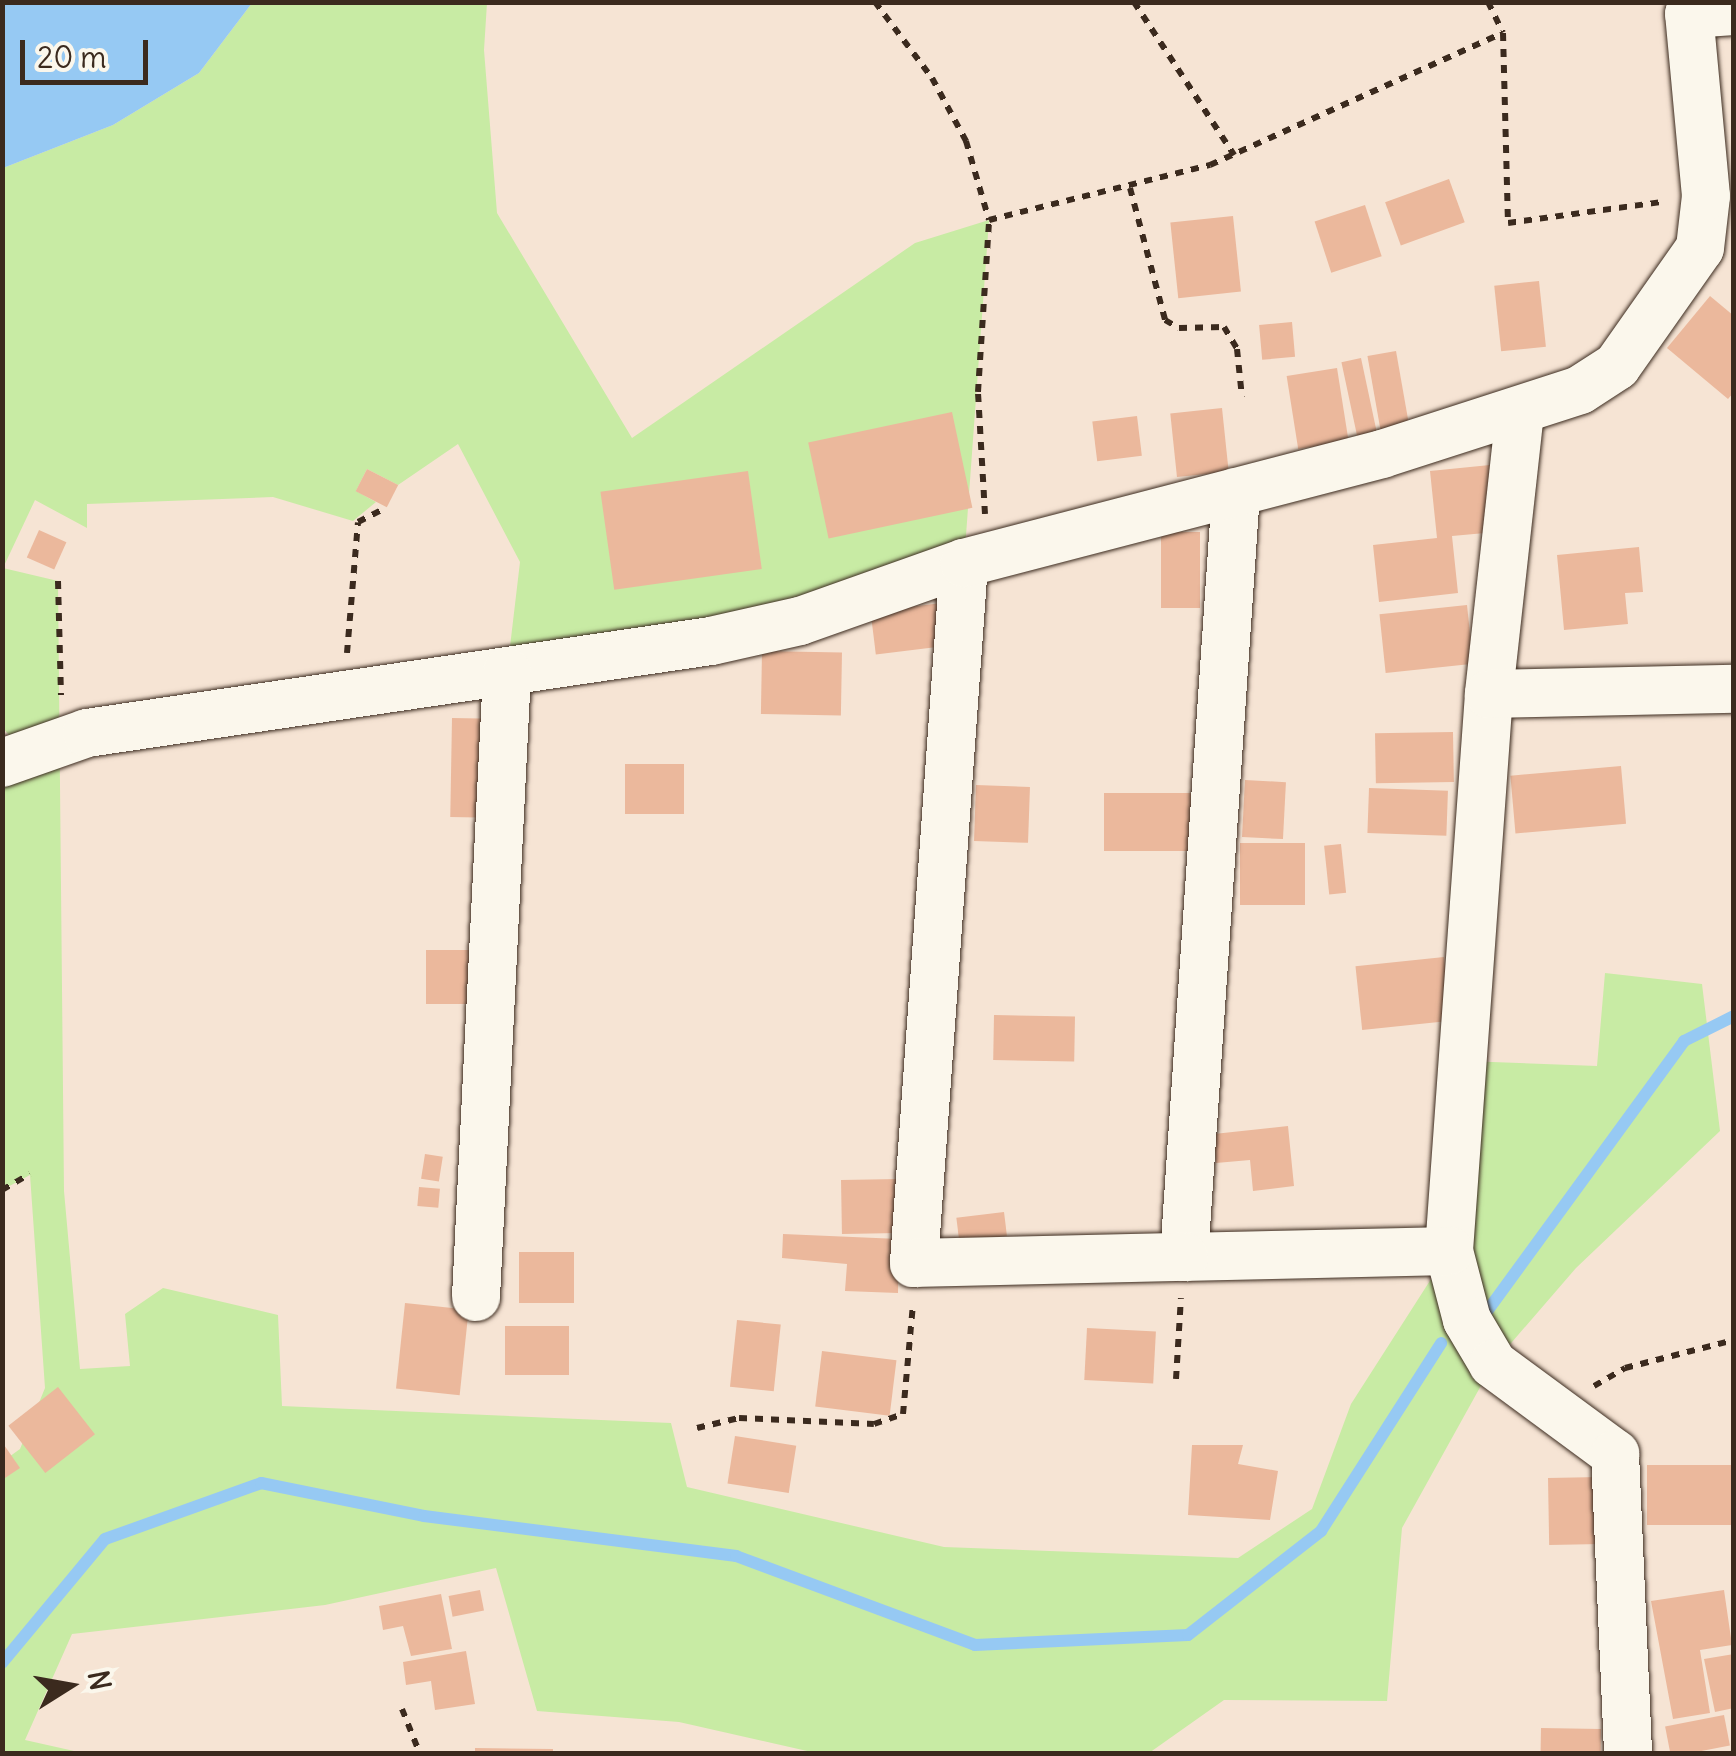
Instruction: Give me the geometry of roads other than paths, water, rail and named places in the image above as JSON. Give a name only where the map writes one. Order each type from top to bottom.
[{"type":"street","points":[[2,763],[63,740],[507,672],[800,621],[976,560],[1236,492],[1520,412],[1580,390],[1617,366],[1700,248],[1706,196],[1703,9]]},
{"type":"street","points":[[1520,412],[1488,694],[1448,1251],[1467,1320],[1493,1364],[1615,1454],[1628,1754]]},
{"type":"street","points":[[1184,1257],[1236,492]]},
{"type":"street","points":[[976,560],[914,1263],[1448,1251]]},
{"type":"street","points":[[476,1297],[507,672]]},
{"type":"street","points":[[1488,694],[1734,690]]},
{"type":"water","points":[[3,2],[252,3],[199,73],[113,125],[3,168]]},
{"type":"waterway","points":[[1488,1310],[1684,1041],[1734,1016]]},
{"type":"waterway","points":[[2,1663],[105,1539],[261,1483],[424,1516],[736,1556],[975,1645],[1188,1635],[1321,1531],[1441,1343]]}]
